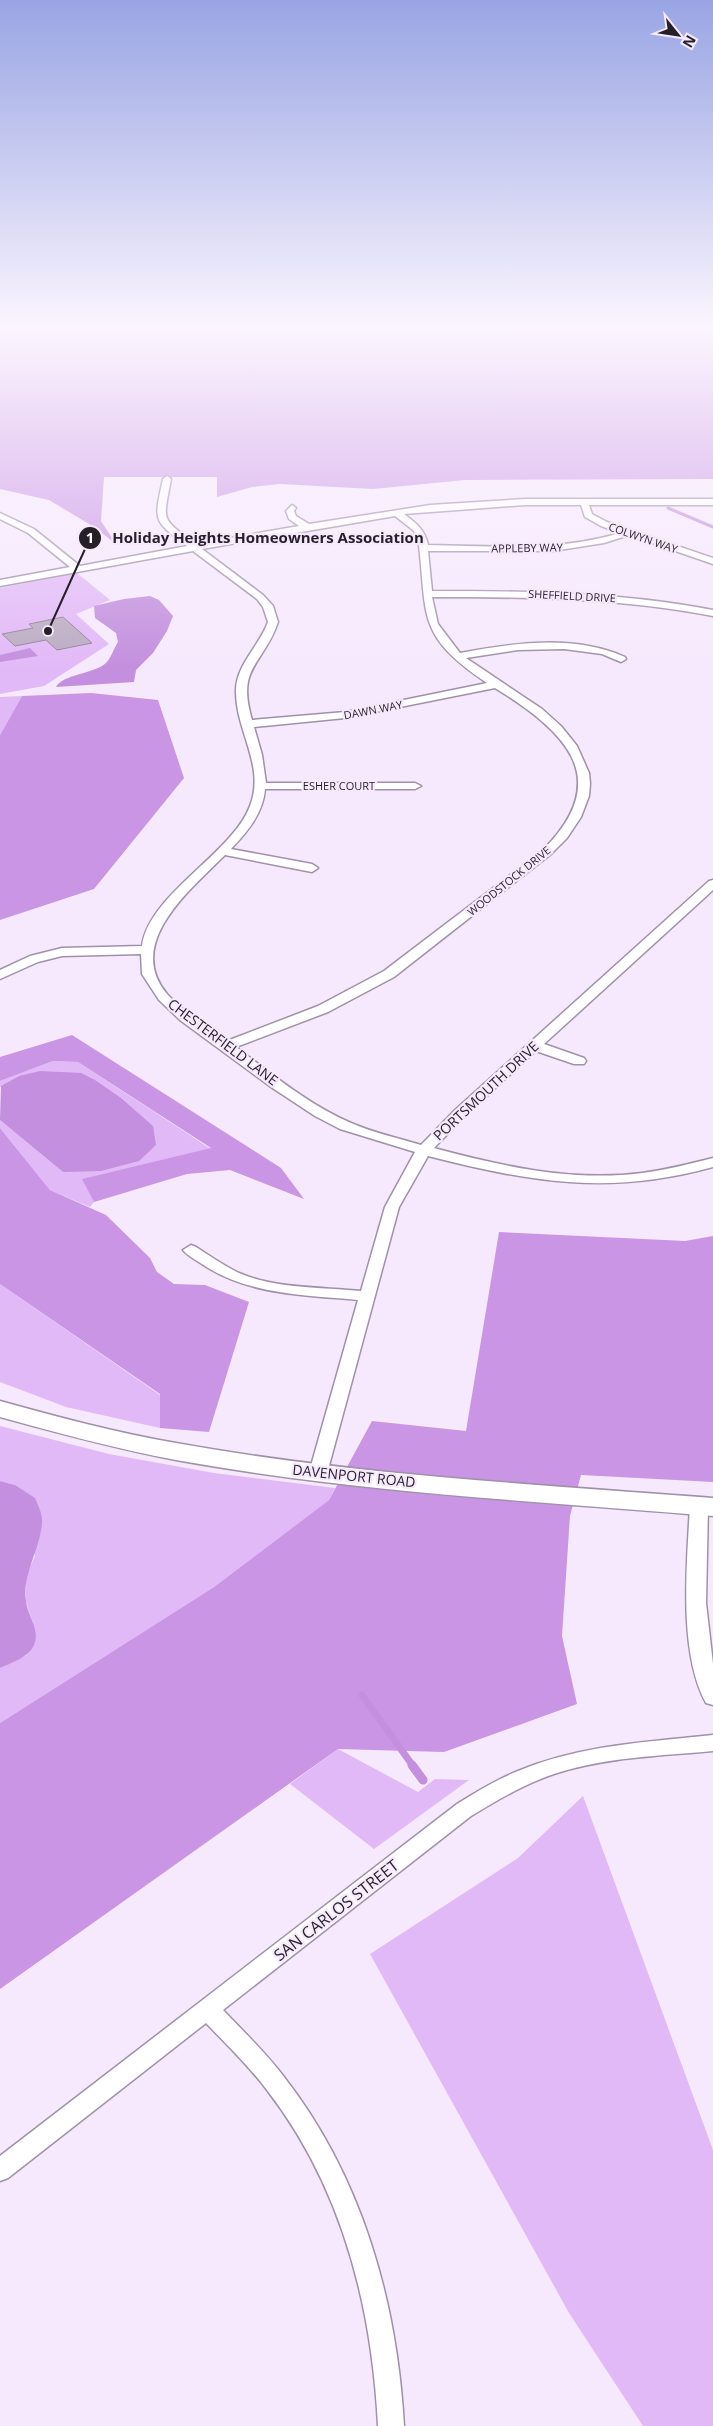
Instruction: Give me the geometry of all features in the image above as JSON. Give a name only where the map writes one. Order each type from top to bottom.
[{"type":"street","points":[[167,479],[161,517],[170,530],[260,597],[271,613],[272,626],[246,671],[241,686],[242,702],[262,786]]},
{"type":"street","points":[[0,583],[396,512],[485,503],[584,501],[713,502]]},
{"type":"street","name":"COLWYN WAY","points":[[584,501],[586,512],[593,519],[628,533],[713,561]]},
{"type":"street","points":[[292,508],[290,511],[292,517],[307,527]]},
{"type":"street","name":"WOODSTOCK DRIVE","points":[[227,1046],[323,1009],[389,974],[539,858],[567,831],[580,806],[584,785],[581,768],[574,748],[547,719],[458,656],[435,628],[430,612],[424,548],[420,532],[396,512]]},
{"type":"street","points":[[0,516],[26,528],[78,569]]},
{"type":"street","name":"APPLEBY WAY","points":[[424,548],[576,547],[595,544],[628,533]]},
{"type":"street","name":"SHEFFIELD DRIVE","points":[[429,594],[598,596],[668,605],[713,614]]},
{"type":"street","points":[[458,656],[500,649],[538,646],[601,651],[621,658]]},
{"type":"street","name":"DAWN WAY","points":[[248,724],[345,716],[496,684]]},
{"type":"street","name":"CHESTERFIELD LANE","points":[[262,786],[250,818],[162,916],[150,935],[147,950],[148,971],[160,994],[173,1006],[301,1101],[326,1117],[363,1133],[507,1171],[578,1180],[647,1177],[693,1169],[713,1162]]},
{"type":"street","name":"ESHER COURT","points":[[262,786],[415,786]]},
{"type":"street","points":[[222,851],[312,868]]},
{"type":"street","name":"PORTSMOUTH DRIVE","points":[[318,1473],[392,1207],[408,1174],[424,1150],[453,1119],[710,891]]},
{"type":"street","points":[[0,974],[34,960],[62,952],[147,950]]},
{"type":"street","points":[[535,1046],[579,1061]]},
{"type":"street","points":[[191,1250],[228,1274],[241,1279],[274,1286],[368,1296]]},
{"type":"street","name":"DAVENPORT ROAD","points":[[0,1409],[78,1430],[236,1463],[318,1473],[706,1506]]},
{"type":"street","points":[[706,1506],[696,1610],[703,1668],[713,1698]]},
{"type":"street","name":"SAN CARLOS STREET","points":[[0,2170],[464,1810],[506,1785],[535,1772],[565,1763],[623,1753],[713,1742]]},
{"type":"street","points":[[208,2010],[245,2048],[283,2093],[316,2145],[346,2208],[359,2241],[378,2310],[386,2353],[391,2426]]},
{"type":"shaded area","points":[[0,443],[713,443],[713,479],[465,480],[373,489],[280,484],[252,487],[217,497],[217,477],[104,477],[101,521],[116,544],[94,527],[49,500],[0,489]]},
{"type":"shaded area","points":[[77,573],[110,600],[76,614],[109,644],[44,686],[0,694],[0,588]]},
{"type":"shaded area","points":[[150,596],[159,600],[173,616],[167,631],[153,653],[136,670],[134,682],[56,687],[65,679],[101,667],[106,663],[118,642],[116,633],[95,618],[94,606],[124,599]]},
{"type":"shaded area","points":[[30,648],[38,656],[0,662],[0,655]]},
{"type":"shaded area","points":[[91,693],[158,700],[184,778],[94,889],[0,920],[0,735],[22,696]]},
{"type":"shaded area","points":[[22,696],[0,735],[0,697]]},
{"type":"shaded area","points":[[72,1035],[281,1168],[304,1199],[230,1170],[187,1174],[94,1202],[82,1179],[211,1148],[78,1062],[53,1061],[0,1081],[0,1057]]},
{"type":"shaded area","points":[[53,1061],[78,1062],[211,1149],[83,1179],[94,1202],[90,1207],[50,1190],[0,1128],[0,1120],[63,1172],[19,1076],[0,1087],[0,1081]]},
{"type":"shaded area","points":[[40,1071],[81,1073],[95,1080],[121,1098],[153,1126],[156,1145],[139,1161],[101,1171],[63,1172],[0,1120],[1,1086],[19,1076]]},
{"type":"shaded area","points":[[0,1128],[50,1190],[106,1215],[150,1258],[157,1272],[174,1284],[205,1285],[249,1302],[209,1432],[160,1428],[160,1394],[0,1284]]},
{"type":"shaded area","points":[[499,1232],[685,1241],[713,1236],[713,1482],[581,1475],[570,1516],[562,1636],[577,1704],[444,1752],[338,1749],[0,1989],[0,1723],[214,1587],[329,1500],[372,1421],[466,1431]]},
{"type":"shaded area","points":[[0,1284],[160,1395],[160,1428],[66,1407],[0,1382]]},
{"type":"shaded area","points":[[0,1426],[109,1454],[214,1473],[335,1488],[329,1500],[214,1587],[0,1723],[0,1668],[27,1655],[33,1623],[26,1602],[26,1576],[35,1556],[15,1485],[0,1481]]},
{"type":"shaded area","points":[[0,1481],[15,1485],[35,1498],[42,1520],[41,1533],[25,1591],[27,1606],[34,1626],[35,1642],[30,1652],[26,1655],[0,1668]]},
{"type":"shaded area","points":[[338,1749],[418,1792],[435,1779],[469,1780],[374,1849],[290,1784]]},
{"type":"shaded area","points":[[583,1796],[713,2150],[713,2426],[643,2426],[569,2313],[370,1954],[518,1858]]},
{"type":"building","points":[[63,617],[92,643],[57,650],[46,640],[15,646],[2,634],[33,628],[29,624]]},
{"type":"waterway","points":[[668,508],[713,527]]},
{"type":"waterway","points":[[362,1695],[413,1766]]},
{"type":"waterway","points":[[412,1765],[423,1780]]},
{"type":"place","name":"Holiday Heights Homeowners Association","points":[[48,631]]}]
